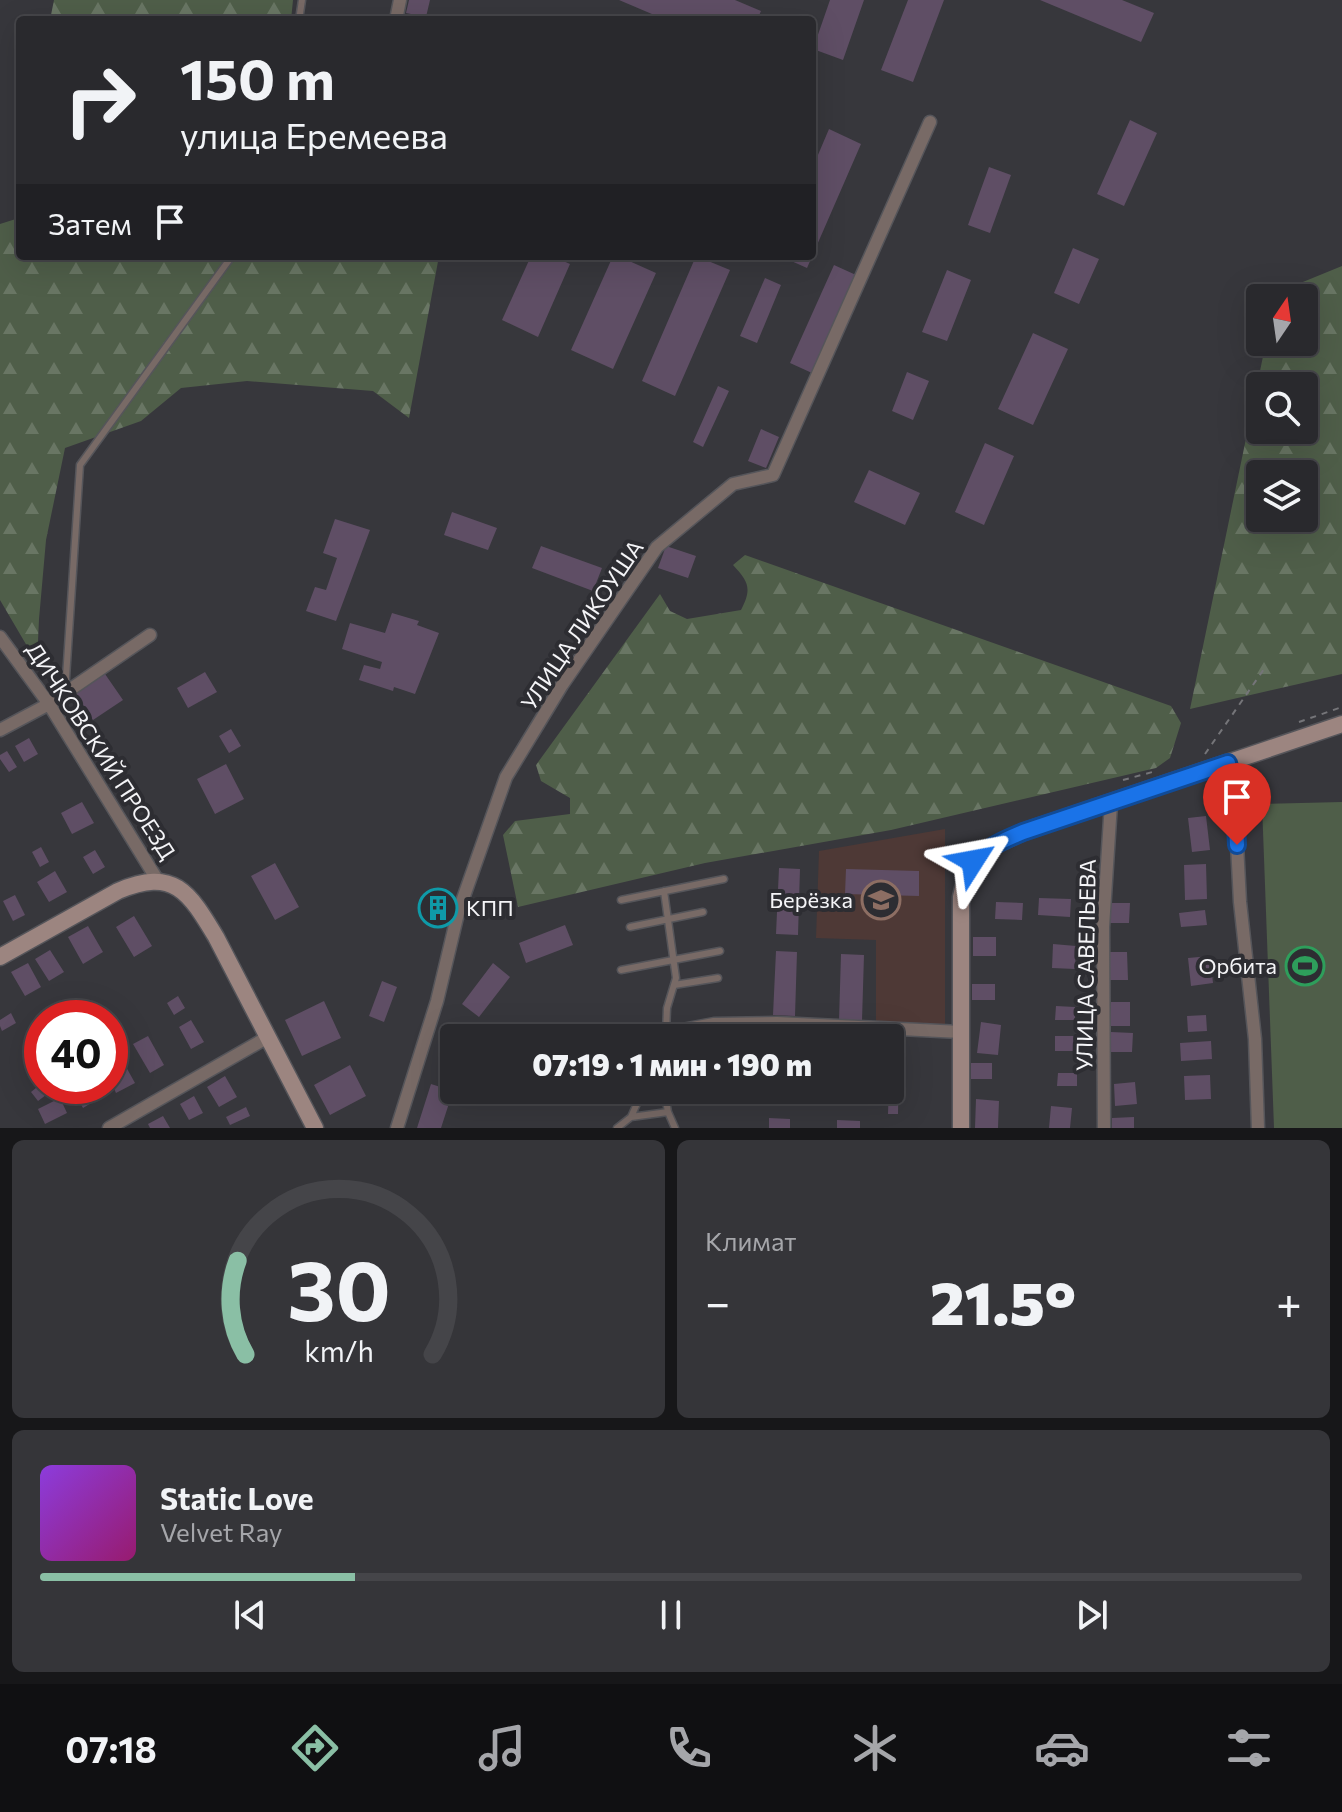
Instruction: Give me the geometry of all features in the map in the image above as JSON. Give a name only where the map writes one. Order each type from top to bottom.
[{"type":"street","name":"УЛИЦА ЛИКОУША","points":[[397,1128],[437,1001],[458,913],[506,777],[562,685],[657,547],[733,484],[773,475],[930,122]]},
{"type":"street","points":[[0,730],[49,704],[150,635]]},
{"type":"street","name":"ДИЧКОВСКИЙ ПРОЕЗД","points":[[0,637],[49,704],[158,881],[173,885],[188,895],[198,908],[315,1128]]},
{"type":"street","points":[[961,1128],[961,897],[973,861],[984,851],[1023,832],[1341,728]]},
{"type":"street","points":[[1228,763],[1234,787],[1240,902],[1255,1039],[1258,1128]]},
{"type":"street","name":"УЛИЦА САВЕЛЬЕВА","points":[[1104,1128],[1103,927],[1111,803]]},
{"type":"street","points":[[0,957],[118,891],[138,883],[158,881]]},
{"type":"street","points":[[714,1024],[797,1024]]},
{"type":"street","points":[[904,1029],[961,1032]]},
{"type":"street","points":[[109,1128],[268,1037]]},
{"type":"lane","points":[[65,693],[80,465],[229,260]]},
{"type":"lane","points":[[621,900],[724,879]]},
{"type":"lane","points":[[664,891],[674,959],[674,985],[666,1024]]},
{"type":"lane","points":[[630,927],[703,912]]},
{"type":"lane","points":[[621,970],[720,951]]},
{"type":"lane","points":[[674,985],[718,978]]},
{"type":"lane","points":[[617,1128],[631,1117],[637,1104]]},
{"type":"lane","points":[[667,1104],[675,1128]]},
{"type":"lane","points":[[631,1117],[668,1112]]},
{"type":"path","points":[[1202,758],[1264,669]]},
{"type":"shaded area","name":"Берёзка","points":[[945,829],[945,1026],[876,1023],[876,940],[816,938],[819,851]]},
{"type":"green space","points":[[54,0],[293,0],[291,16],[51,16]]},
{"type":"green space","points":[[16,219],[16,260],[438,260],[409,418],[373,391],[247,381],[181,388],[141,421],[65,448],[46,540],[37,663],[0,600],[0,224]]},
{"type":"green space","points":[[1342,266],[1342,674],[1190,709],[1246,439],[1246,444],[1318,444],[1318,372],[1260,372],[1263,356],[1318,356],[1318,284],[1298,284]]},
{"type":"green space","points":[[745,555],[1171,706],[1181,723],[1170,758],[1156,768],[891,830],[705,863],[518,907],[503,835],[515,821],[570,814],[570,798],[541,781],[536,765],[660,594],[670,611],[687,619],[741,610],[748,591],[743,576],[733,565]]},
{"type":"green space","name":"Орбита","points":[[1342,802],[1342,1128],[1274,1128],[1262,804]]},
{"type":"building","points":[[409,0],[430,0],[426,16],[406,13]]},
{"type":"building","points":[[619,0],[735,0],[761,11],[759,16],[657,16]]},
{"type":"building","points":[[830,0],[864,0],[843,60],[816,50],[816,40]]},
{"type":"building","points":[[908,0],[944,0],[913,82],[881,70]]},
{"type":"building","points":[[1040,0],[1122,0],[1154,13],[1141,42]]},
{"type":"building","points":[[1130,120],[1157,133],[1124,206],[1097,194]]},
{"type":"building","points":[[829,129],[861,144],[816,247],[816,160]]},
{"type":"building","points":[[989,167],[1011,175],[990,233],[968,225]]},
{"type":"building","points":[[1073,248],[1099,259],[1079,304],[1054,293]]},
{"type":"building","points":[[529,260],[561,260],[570,264],[538,337],[502,320]]},
{"type":"building","points":[[611,260],[627,260],[656,273],[613,369],[571,350]]},
{"type":"building","points":[[694,260],[706,260],[730,270],[675,396],[642,381]]},
{"type":"building","points":[[789,260],[810,260],[807,268]]},
{"type":"building","points":[[834,265],[856,275],[812,373],[790,363]]},
{"type":"building","points":[[947,270],[971,280],[947,341],[922,332]]},
{"type":"building","points":[[765,278],[781,285],[757,343],[740,336]]},
{"type":"building","points":[[1033,333],[1068,349],[1033,425],[998,409]]},
{"type":"building","points":[[907,372],[929,381],[913,420],[892,411]]},
{"type":"building","points":[[718,386],[729,391],[703,447],[693,442]]},
{"type":"building","points":[[761,429],[779,437],[766,468],[748,461]]},
{"type":"building","points":[[985,443],[1014,456],[984,525],[955,512]]},
{"type":"building","points":[[869,470],[920,493],[905,525],[854,502]]},
{"type":"building","points":[[452,512],[497,528],[488,550],[444,535]]},
{"type":"building","points":[[335,519],[370,530],[336,621],[306,611],[315,587],[326,590],[337,558],[323,553]]},
{"type":"building","points":[[541,546],[602,568],[593,591],[532,568]]},
{"type":"building","points":[[666,546],[696,556],[688,578],[658,568]]},
{"type":"building","points":[[392,613],[419,621],[417,625],[439,633],[415,694],[394,687],[393,691],[359,680],[364,665],[380,669],[382,662],[342,649],[350,623],[385,633]]},
{"type":"building","points":[[205,672],[217,692],[188,708],[177,688]]},
{"type":"building","points":[[105,674],[123,700],[93,720],[75,693]]},
{"type":"building","points":[[231,729],[241,746],[229,753],[219,736]]},
{"type":"building","points":[[29,738],[38,754],[24,762],[15,746]]},
{"type":"building","points":[[7,751],[17,767],[9,772],[0,759],[0,755]]},
{"type":"building","points":[[226,764],[244,799],[215,814],[197,779]]},
{"type":"building","points":[[82,802],[94,823],[72,834],[61,813]]},
{"type":"building","points":[[1206,816],[1210,850],[1192,852],[1188,818]]},
{"type":"building","points":[[41,847],[49,862],[40,867],[32,852]]},
{"type":"building","points":[[95,850],[105,867],[93,874],[83,857]]},
{"type":"building","points":[[275,863],[299,907],[275,920],[251,876]]},
{"type":"building","points":[[1206,864],[1207,899],[1185,900],[1184,865]]},
{"type":"building","points":[[779,868],[800,869],[798,935],[776,934]]},
{"type":"building","points":[[846,869],[919,871],[919,896],[845,894]]},
{"type":"building","points":[[55,871],[67,892],[49,902],[37,882]]},
{"type":"building","points":[[15,895],[25,915],[13,921],[3,901]]},
{"type":"building","name":"КПП","points":[[448,896],[451,914],[429,919],[425,901]]},
{"type":"building","points":[[1039,898],[1071,899],[1070,917],[1038,915]]},
{"type":"building","points":[[996,902],[1023,903],[1022,920],[995,919]]},
{"type":"building","points":[[1110,903],[1130,903],[1129,923],[1110,923]]},
{"type":"building","points":[[1205,910],[1207,925],[1181,927],[1179,913]]},
{"type":"building","points":[[134,916],[152,946],[134,957],[116,927]]},
{"type":"building","points":[[565,925],[573,945],[526,963],[519,943]]},
{"type":"building","points":[[88,926],[103,952],[83,964],[68,937]]},
{"type":"building","points":[[973,937],[996,937],[996,956],[973,956]]},
{"type":"building","points":[[1053,944],[1076,946],[1075,969],[1052,968]]},
{"type":"building","points":[[50,950],[64,972],[49,981],[35,959]]},
{"type":"building","points":[[776,951],[797,952],[795,1016],[773,1015]]},
{"type":"building","points":[[1109,952],[1127,952],[1128,980],[1110,980]]},
{"type":"building","points":[[841,954],[864,955],[862,1021],[839,1021]]},
{"type":"building","points":[[1210,956],[1213,983],[1191,986],[1188,958]]},
{"type":"building","points":[[28,963],[41,987],[25,996],[11,972]]},
{"type":"building","points":[[493,963],[510,977],[479,1017],[462,1004]]},
{"type":"building","points":[[382,981],[397,987],[384,1022],[369,1016]]},
{"type":"building","points":[[972,984],[995,984],[995,1000],[972,1000]]},
{"type":"building","points":[[178,996],[185,1008],[174,1015],[167,1003]]},
{"type":"building","points":[[324,1001],[341,1038],[302,1056],[285,1020]]},
{"type":"building","points":[[1111,1002],[1130,1002],[1130,1026],[1111,1026]]},
{"type":"building","points":[[1056,1006],[1075,1007],[1075,1020],[1055,1020]]},
{"type":"building","points":[[11,1013],[16,1023],[2,1031],[0,1020]]},
{"type":"building","points":[[1206,1015],[1207,1031],[1188,1032],[1187,1016]]},
{"type":"building","points":[[191,1020],[204,1042],[191,1049],[179,1027]]},
{"type":"building","points":[[981,1022],[1001,1025],[998,1055],[977,1053]]},
{"type":"building","points":[[1111,1032],[1133,1033],[1132,1052],[1111,1052]]},
{"type":"building","points":[[148,1036],[164,1065],[150,1073],[133,1044]]},
{"type":"building","points":[[1055,1036],[1075,1036],[1075,1051],[1055,1051]]},
{"type":"building","points":[[1211,1041],[1212,1059],[1181,1061],[1180,1043]]},
{"type":"building","points":[[971,1063],[992,1063],[992,1079],[971,1079]]},
{"type":"building","points":[[350,1065],[366,1096],[330,1115],[314,1085]]},
{"type":"building","points":[[128,1070],[135,1083],[128,1087]]},
{"type":"building","points":[[1058,1073],[1077,1073],[1077,1086],[1057,1086]]},
{"type":"building","points":[[1210,1075],[1211,1099],[1185,1100],[1184,1076]]},
{"type":"building","points":[[225,1076],[237,1097],[219,1107],[207,1087]]},
{"type":"building","points":[[1135,1082],[1137,1104],[1115,1106],[1114,1084]]},
{"type":"building","points":[[431,1084],[440,1087],[440,1104],[449,1104],[441,1128],[417,1128]]},
{"type":"building","points":[[194,1096],[203,1113],[189,1120],[180,1104]]},
{"type":"building","points":[[976,1099],[999,1101],[998,1128],[975,1128]]},
{"type":"building","points":[[48,1104],[63,1104],[67,1113],[45,1124],[38,1109]]},
{"type":"building","points":[[888,1104],[898,1104],[898,1114],[888,1114]]},
{"type":"building","points":[[1051,1106],[1072,1108],[1070,1128],[1049,1128]]},
{"type":"building","points":[[246,1107],[250,1116],[230,1125],[226,1117]]},
{"type":"building","points":[[163,1116],[170,1128],[150,1128],[148,1124]]},
{"type":"building","points":[[1134,1117],[1134,1128],[1112,1128],[1112,1118]]},
{"type":"building","points":[[769,1118],[790,1119],[790,1128],[769,1128]]},
{"type":"building","points":[[837,1120],[860,1121],[860,1128],[837,1128]]},
{"type":"place","name":"Берёзка","points":[[881,900]]},
{"type":"place","name":"КПП","points":[[438,908]]},
{"type":"place","name":"Орбита","points":[[1305,966]]},
{"type":"route","points":[[973,861],[984,851],[1023,832],[1228,763],[1234,787],[1237,845]]}]
